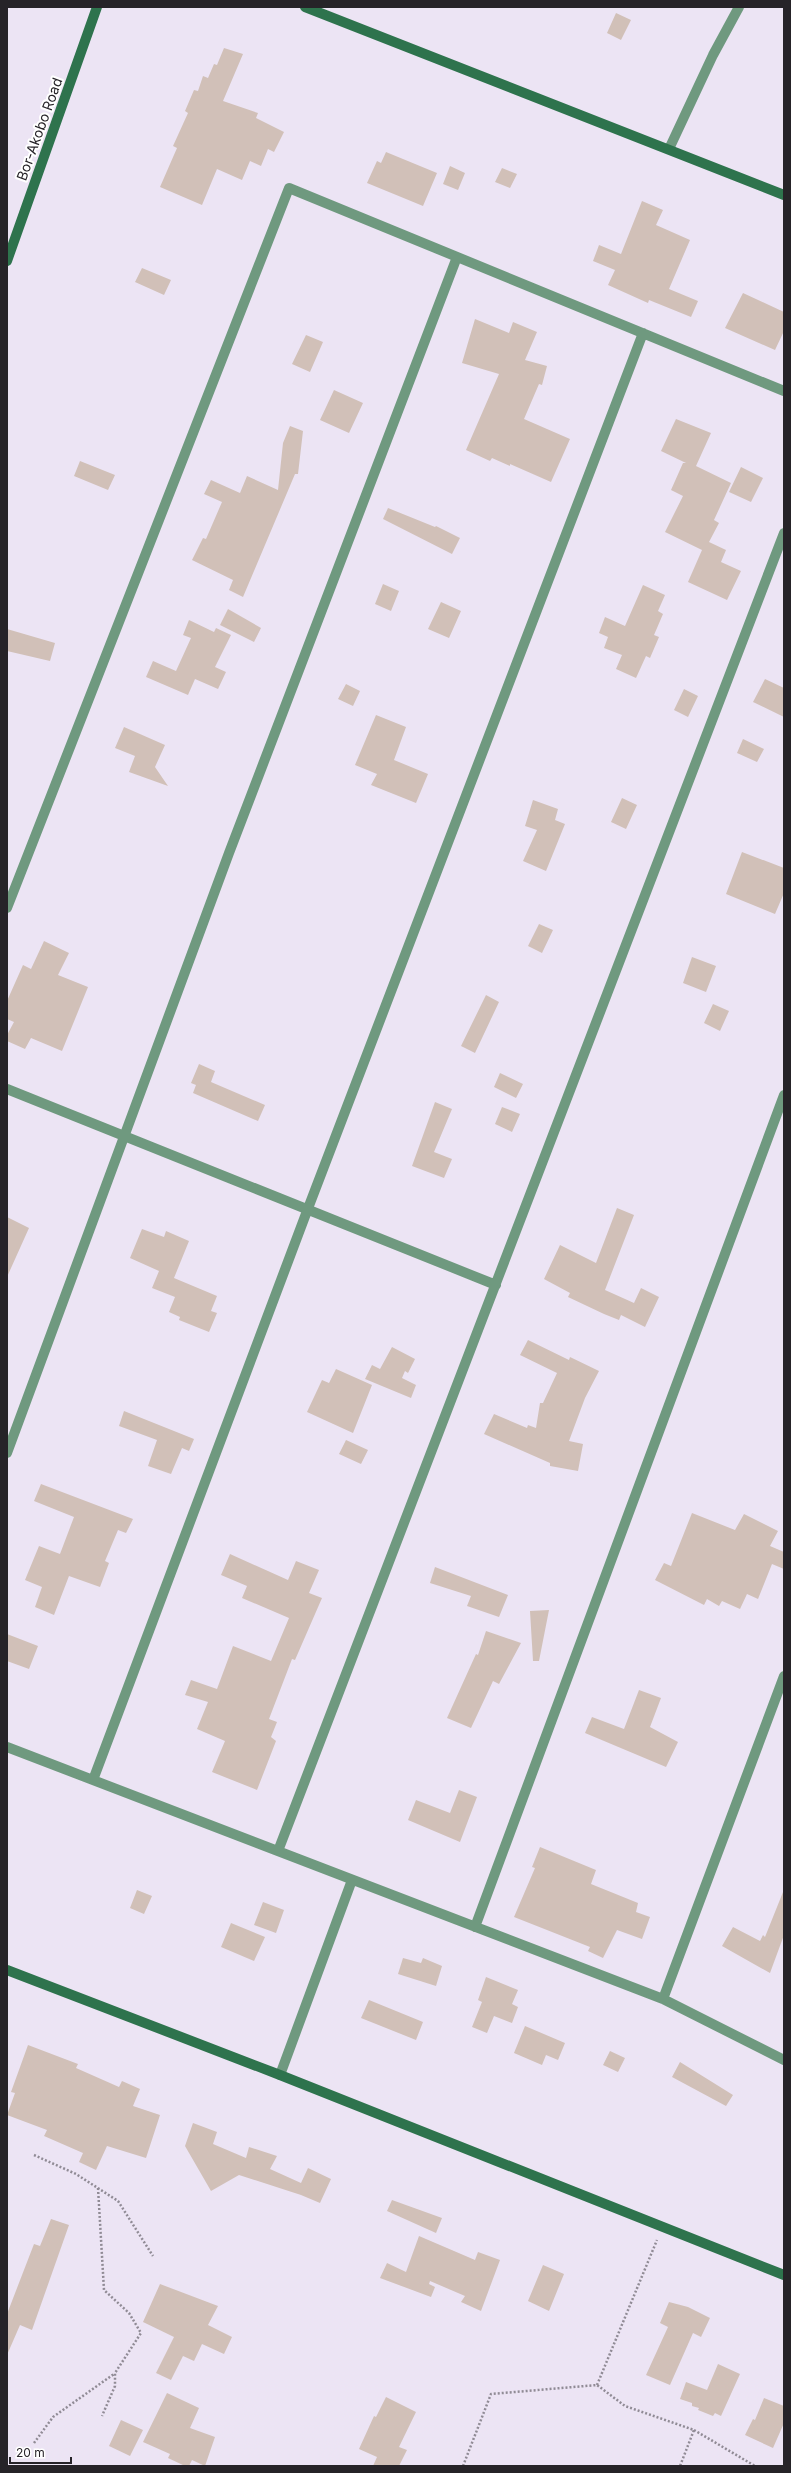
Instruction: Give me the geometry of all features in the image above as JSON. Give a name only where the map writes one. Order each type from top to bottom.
[{"type":"street","name":"Bor-Akobo Road","points":[[7,261],[97,7]]},
{"type":"street","points":[[305,7],[784,195]]},
{"type":"street","points":[[669,149],[713,55],[739,7]]},
{"type":"street","points":[[7,908],[289,188],[784,391]]},
{"type":"street","points":[[7,1453],[124,1135],[457,257]]},
{"type":"street","points":[[93,1780],[307,1211],[643,333]]},
{"type":"street","points":[[278,1851],[784,533]]},
{"type":"street","points":[[7,1089],[124,1135],[307,1211],[496,1285]]},
{"type":"street","points":[[475,1927],[784,1095]]},
{"type":"street","points":[[663,1999],[784,1676]]},
{"type":"street","points":[[7,1747],[663,1999],[784,2060]]},
{"type":"street","points":[[280,2075],[352,1880]]},
{"type":"street","points":[[7,1970],[280,2075],[784,2275]]},
{"type":"path","points":[[34,2155],[76,2174],[118,2200],[153,2256]]},
{"type":"path","points":[[34,2442],[53,2417],[115,2373],[141,2333],[129,2312],[104,2290],[98,2188]]},
{"type":"path","points":[[597,2385],[663,2226]]},
{"type":"path","points":[[102,2416],[115,2386],[115,2373]]},
{"type":"path","points":[[463,2466],[491,2394],[597,2385],[625,2406],[694,2430],[755,2466]]},
{"type":"path","points":[[680,2466],[694,2430]]},
{"type":"building","points":[[616,13],[631,20],[621,40],[607,33]]},
{"type":"building","points":[[224,48],[243,54],[223,101],[258,113],[256,118],[284,132],[274,152],[268,149],[261,166],[250,161],[242,180],[217,169],[202,205],[160,187],[177,148],[173,146],[188,113],[185,111],[194,90],[198,91],[203,76],[208,78],[214,64],[217,65]]},
{"type":"building","points":[[386,152],[437,173],[423,206],[367,183],[377,161],[381,163]]},
{"type":"building","points":[[450,166],[465,173],[458,190],[443,184]]},
{"type":"building","points":[[502,168],[517,174],[510,188],[495,182]]},
{"type":"building","points":[[642,201],[663,210],[656,225],[690,240],[669,289],[698,301],[691,317],[649,300],[648,303],[608,285],[615,270],[593,261],[599,245],[621,254]]},
{"type":"building","points":[[142,268],[171,280],[164,295],[135,282]]},
{"type":"building","points":[[743,293],[784,312],[784,331],[775,350],[725,328]]},
{"type":"building","points":[[475,319],[509,333],[513,322],[537,332],[525,360],[547,366],[542,385],[539,384],[524,419],[570,439],[551,482],[510,464],[510,466],[492,458],[490,461],[466,450],[499,374],[462,363]]},
{"type":"building","points":[[306,335],[323,342],[310,372],[292,364]]},
{"type":"building","points":[[334,390],[363,403],[349,433],[320,420]]},
{"type":"building","points":[[676,419],[711,433],[696,466],[731,483],[714,520],[719,523],[709,542],[726,550],[721,562],[741,571],[727,600],[688,582],[702,550],[665,532],[683,496],[671,490],[683,463],[686,463],[661,451]]},
{"type":"building","points":[[290,426],[303,431],[298,474],[295,474],[243,597],[229,590],[233,580],[192,560],[203,538],[206,539],[222,502],[204,494],[211,480],[240,493],[247,476],[278,490],[283,443]]},
{"type":"building","points":[[80,461],[115,475],[108,490],[74,476]]},
{"type":"building","points":[[741,467],[763,478],[751,502],[729,492]]},
{"type":"building","points":[[388,508],[435,527],[436,526],[460,538],[452,554],[383,519]]},
{"type":"building","points":[[383,584],[399,591],[391,611],[375,604]]},
{"type":"building","points":[[643,585],[665,595],[658,611],[663,614],[654,635],[659,637],[650,658],[646,656],[636,678],[616,669],[622,655],[604,648],[608,637],[599,633],[605,617],[625,626]]},
{"type":"building","points":[[441,602],[461,611],[449,638],[428,629]]},
{"type":"building","points":[[228,609],[261,628],[254,642],[220,625]]},
{"type":"building","points":[[189,620],[214,632],[216,628],[231,635],[215,667],[226,672],[218,689],[195,679],[188,695],[146,677],[153,661],[176,671],[191,638],[183,635]]},
{"type":"building","points":[[7,629],[55,643],[50,661],[7,651]]},
{"type":"building","points":[[765,679],[784,688],[784,717],[753,702]]},
{"type":"building","points":[[346,684],[360,691],[353,706],[338,699]]},
{"type":"building","points":[[684,689],[698,696],[688,717],[674,710]]},
{"type":"building","points":[[376,715],[406,727],[394,760],[428,774],[416,803],[371,785],[377,774],[355,765]]},
{"type":"building","points":[[124,727],[165,745],[155,767],[168,786],[129,772],[135,756],[115,748]]},
{"type":"building","points":[[743,739],[764,749],[757,762],[737,753]]},
{"type":"building","points":[[622,798],[637,805],[626,829],[611,822]]},
{"type":"building","points":[[533,800],[558,809],[555,820],[565,824],[546,871],[523,861],[537,830],[525,826]]},
{"type":"building","points":[[742,852],[784,868],[784,893],[775,914],[726,894]]},
{"type":"building","points":[[539,924],[553,930],[542,953],[528,946]]},
{"type":"building","points":[[44,941],[69,953],[58,975],[88,987],[62,1051],[31,1038],[25,1049],[7,1041],[7,1035],[14,1022],[7,1019],[7,1001],[23,965],[31,969]]},
{"type":"building","points":[[692,957],[716,966],[706,992],[683,983]]},
{"type":"building","points":[[486,995],[499,1002],[475,1053],[461,1046]]},
{"type":"building","points":[[713,1004],[729,1011],[720,1031],[704,1023]]},
{"type":"building","points":[[199,1064],[215,1071],[211,1082],[265,1105],[258,1121],[193,1093],[196,1085],[191,1083]]},
{"type":"building","points":[[500,1073],[523,1084],[516,1098],[494,1087]]},
{"type":"building","points":[[435,1102],[452,1109],[434,1152],[452,1159],[444,1178],[412,1166]]},
{"type":"building","points":[[502,1107],[520,1114],[512,1132],[495,1124]]},
{"type":"building","points":[[617,1208],[634,1215],[605,1290],[634,1303],[641,1288],[659,1297],[645,1327],[621,1315],[619,1320],[568,1297],[570,1293],[544,1279],[560,1245],[596,1263]]},
{"type":"building","points":[[7,1217],[29,1228],[7,1277]]},
{"type":"building","points":[[142,1229],[164,1237],[166,1231],[189,1241],[174,1278],[217,1296],[211,1311],[217,1313],[209,1332],[179,1320],[180,1317],[169,1312],[175,1297],[152,1288],[159,1271],[130,1258]]},
{"type":"building","points":[[528,1340],[569,1360],[570,1357],[599,1371],[585,1398],[569,1441],[583,1444],[578,1471],[550,1466],[550,1463],[484,1434],[494,1414],[527,1428],[528,1425],[536,1428],[540,1403],[543,1403],[557,1373],[520,1355]]},
{"type":"building","points":[[392,1347],[415,1359],[408,1373],[405,1371],[402,1378],[416,1385],[411,1398],[365,1379],[372,1365],[380,1369]]},
{"type":"building","points":[[336,1369],[372,1385],[353,1433],[307,1412],[322,1380],[329,1383]]},
{"type":"building","points":[[124,1411],[194,1439],[189,1451],[182,1448],[171,1474],[148,1466],[157,1440],[119,1426]]},
{"type":"building","points":[[346,1440],[368,1450],[361,1464],[339,1454]]},
{"type":"building","points":[[41,1484],[133,1519],[126,1533],[118,1530],[105,1561],[109,1563],[100,1587],[69,1576],[54,1615],[35,1607],[42,1587],[25,1580],[39,1546],[60,1554],[74,1517],[34,1501]]},
{"type":"building","points":[[692,1513],[735,1530],[744,1514],[778,1531],[770,1546],[784,1552],[784,1569],[772,1564],[758,1599],[747,1594],[740,1609],[722,1601],[719,1606],[707,1599],[704,1605],[655,1580],[664,1563],[671,1566]]},
{"type":"building","points":[[230,1554],[288,1580],[296,1561],[319,1570],[309,1593],[322,1598],[295,1660],[292,1659],[269,1719],[277,1722],[271,1737],[276,1741],[257,1790],[212,1772],[225,1741],[197,1729],[208,1702],[185,1695],[191,1680],[217,1689],[233,1646],[271,1661],[289,1618],[242,1598],[247,1586],[221,1575]]},
{"type":"building","points":[[435,1567],[508,1595],[499,1617],[467,1606],[471,1596],[430,1583]]},
{"type":"building","points":[[549,1610],[539,1661],[533,1661],[530,1611]]},
{"type":"building","points":[[486,1631],[521,1643],[499,1684],[493,1681],[471,1728],[447,1718],[476,1654],[478,1655]]},
{"type":"building","points":[[7,1634],[38,1646],[29,1669],[7,1661]]},
{"type":"building","points":[[639,1690],[661,1698],[650,1727],[678,1742],[666,1767],[585,1733],[592,1717],[624,1729]]},
{"type":"building","points":[[459,1790],[477,1797],[460,1842],[408,1820],[416,1800],[450,1813]]},
{"type":"building","points":[[540,1847],[596,1870],[591,1884],[638,1903],[636,1912],[650,1917],[642,1939],[617,1930],[603,1958],[588,1951],[590,1947],[514,1917],[535,1868],[532,1867]]},
{"type":"building","points":[[137,1890],[152,1896],[144,1914],[130,1908]]},
{"type":"building","points":[[783,1892],[784,1935],[770,1973],[722,1946],[733,1927],[760,1941],[763,1935],[765,1937]]},
{"type":"building","points":[[263,1902],[284,1910],[276,1933],[254,1925]]},
{"type":"building","points":[[231,1923],[265,1937],[254,1961],[221,1947]]},
{"type":"building","points":[[403,1958],[421,1963],[423,1958],[442,1966],[436,1986],[398,1974]]},
{"type":"building","points":[[486,1977],[518,1990],[512,2004],[518,2007],[512,2023],[494,2016],[487,2033],[472,2027],[482,2002],[478,2000]]},
{"type":"building","points":[[369,2000],[423,2022],[416,2040],[361,2018]]},
{"type":"building","points":[[525,2026],[565,2043],[558,2060],[546,2055],[542,2065],[514,2053]]},
{"type":"building","points":[[28,2045],[78,2064],[76,2068],[119,2087],[122,2081],[140,2089],[133,2106],[160,2115],[146,2158],[107,2146],[96,2170],[79,2162],[83,2153],[44,2136],[47,2130],[7,2115],[15,2093],[11,2092]]},
{"type":"building","points":[[610,2051],[625,2058],[618,2072],[603,2065]]},
{"type":"building","points":[[680,2062],[733,2095],[726,2106],[672,2077]]},
{"type":"building","points":[[193,2123],[217,2132],[213,2144],[246,2158],[249,2147],[277,2156],[270,2169],[301,2183],[308,2168],[331,2179],[320,2203],[301,2195],[239,2175],[211,2191],[185,2146]]},
{"type":"building","points":[[392,2200],[442,2218],[436,2233],[387,2211]]},
{"type":"building","points":[[51,2219],[69,2225],[32,2330],[20,2325],[7,2355],[7,2314],[34,2244],[40,2246]]},
{"type":"building","points":[[419,2236],[475,2260],[478,2252],[500,2260],[481,2311],[461,2302],[465,2296],[430,2281],[429,2284],[435,2287],[431,2297],[380,2278],[387,2263],[406,2272]]},
{"type":"building","points":[[543,2265],[564,2274],[549,2311],[528,2301]]},
{"type":"building","points":[[160,2284],[218,2306],[208,2325],[232,2337],[224,2354],[202,2344],[194,2361],[183,2356],[171,2380],[156,2373],[174,2337],[143,2322]]},
{"type":"building","points":[[669,2302],[688,2307],[710,2318],[701,2337],[693,2333],[670,2385],[646,2375],[668,2327],[660,2323]]},
{"type":"building","points":[[718,2364],[740,2374],[721,2416],[715,2413],[713,2416],[698,2410],[699,2408],[692,2406],[692,2403],[680,2399],[686,2382],[707,2390]]},
{"type":"building","points":[[167,2393],[199,2408],[190,2428],[215,2437],[205,2466],[192,2460],[189,2466],[185,2466],[168,2458],[170,2454],[143,2442]]},
{"type":"building","points":[[386,2397],[416,2412],[399,2447],[407,2450],[399,2466],[373,2466],[377,2457],[359,2449],[374,2416],[376,2417]]},
{"type":"building","points":[[764,2398],[784,2406],[784,2423],[773,2448],[745,2435],[753,2419],[755,2420]]},
{"type":"building","points":[[121,2420],[143,2430],[130,2456],[109,2446]]}]
